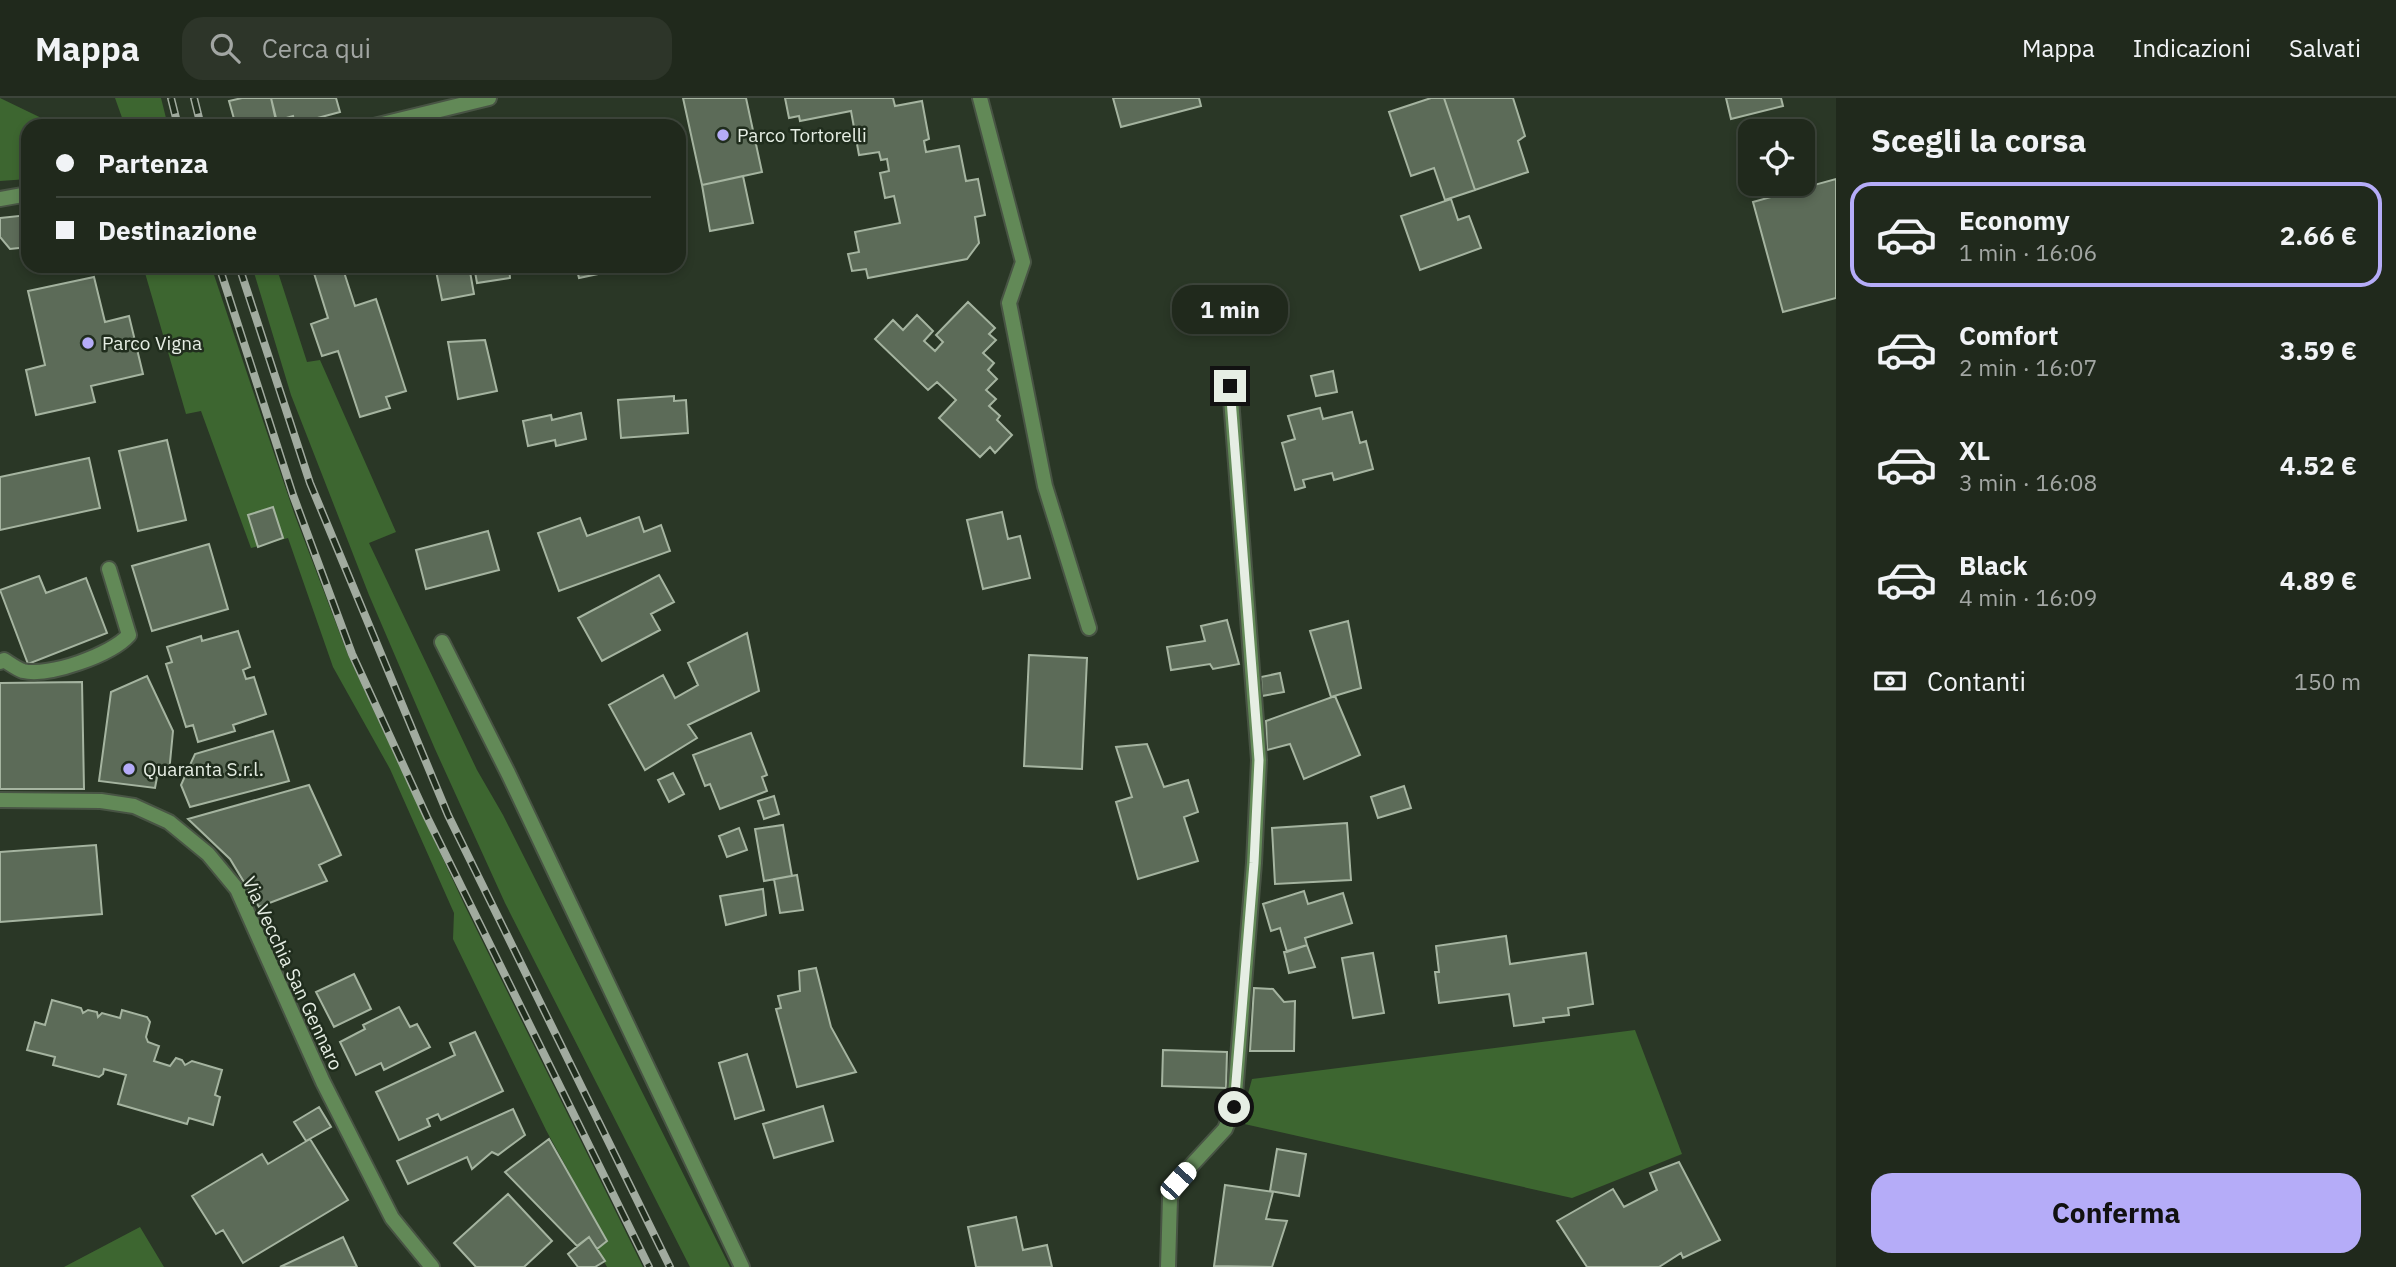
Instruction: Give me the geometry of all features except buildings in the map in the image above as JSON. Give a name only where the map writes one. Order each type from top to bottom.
[{"type":"street","points":[[403,119],[489,98]]},
{"type":"street","points":[[981,98],[1023,262],[1009,303],[1045,486],[1089,628]]},
{"type":"street","points":[[0,199],[21,195]]},
{"type":"street","points":[[1168,1267],[1170,1198],[1178,1181],[1225,1129],[1234,1107],[1254,863],[1259,760],[1230,386]]},
{"type":"street","points":[[1,659],[23,671],[60,669],[119,646],[129,635],[109,569]]},
{"type":"street","points":[[442,642],[508,773],[742,1267]]},
{"type":"street","name":"Via Vecchia San Gennaro","points":[[0,800],[101,800],[134,806],[169,822],[208,853],[237,889],[323,1082],[392,1218],[432,1267]]},
{"type":"green space","points":[[0,98],[44,119],[21,119],[21,180],[0,181]]},
{"type":"green space","points":[[115,98],[161,98],[166,119],[122,119]]},
{"type":"green space","points":[[145,273],[213,273],[294,513],[348,655],[465,906],[643,1267],[607,1267],[597,1249],[606,1240],[546,1130],[453,939],[454,913],[390,769],[333,667],[288,538],[251,548],[201,411],[186,414]]},
{"type":"green space","points":[[254,273],[278,273],[307,362],[320,360],[396,532],[369,543],[477,770],[503,815],[730,1267],[690,1267],[505,903],[369,595],[291,395]]},
{"type":"green space","points":[[1635,1030],[1682,1154],[1572,1198],[1240,1123],[1252,1079]]},
{"type":"green space","points":[[140,1227],[164,1267],[64,1267]]},
{"type":"railway","points":[[171,98],[176,119]]},
{"type":"railway","points":[[194,98],[199,119]]},
{"type":"railway","points":[[221,273],[293,495],[352,654],[427,817],[649,1267]]},
{"type":"railway","points":[[241,273],[310,483],[448,815],[670,1267]]},
{"type":"place","name":"Parco Tortorelli","points":[[723,135]]},
{"type":"place","name":"Parco Vigna","points":[[88,343]]},
{"type":"place","name":"Quaranta S.r.l.","points":[[129,769]]},
{"type":"route","points":[[1230,386],[1259,760],[1254,863],[1234,1107]]}]
